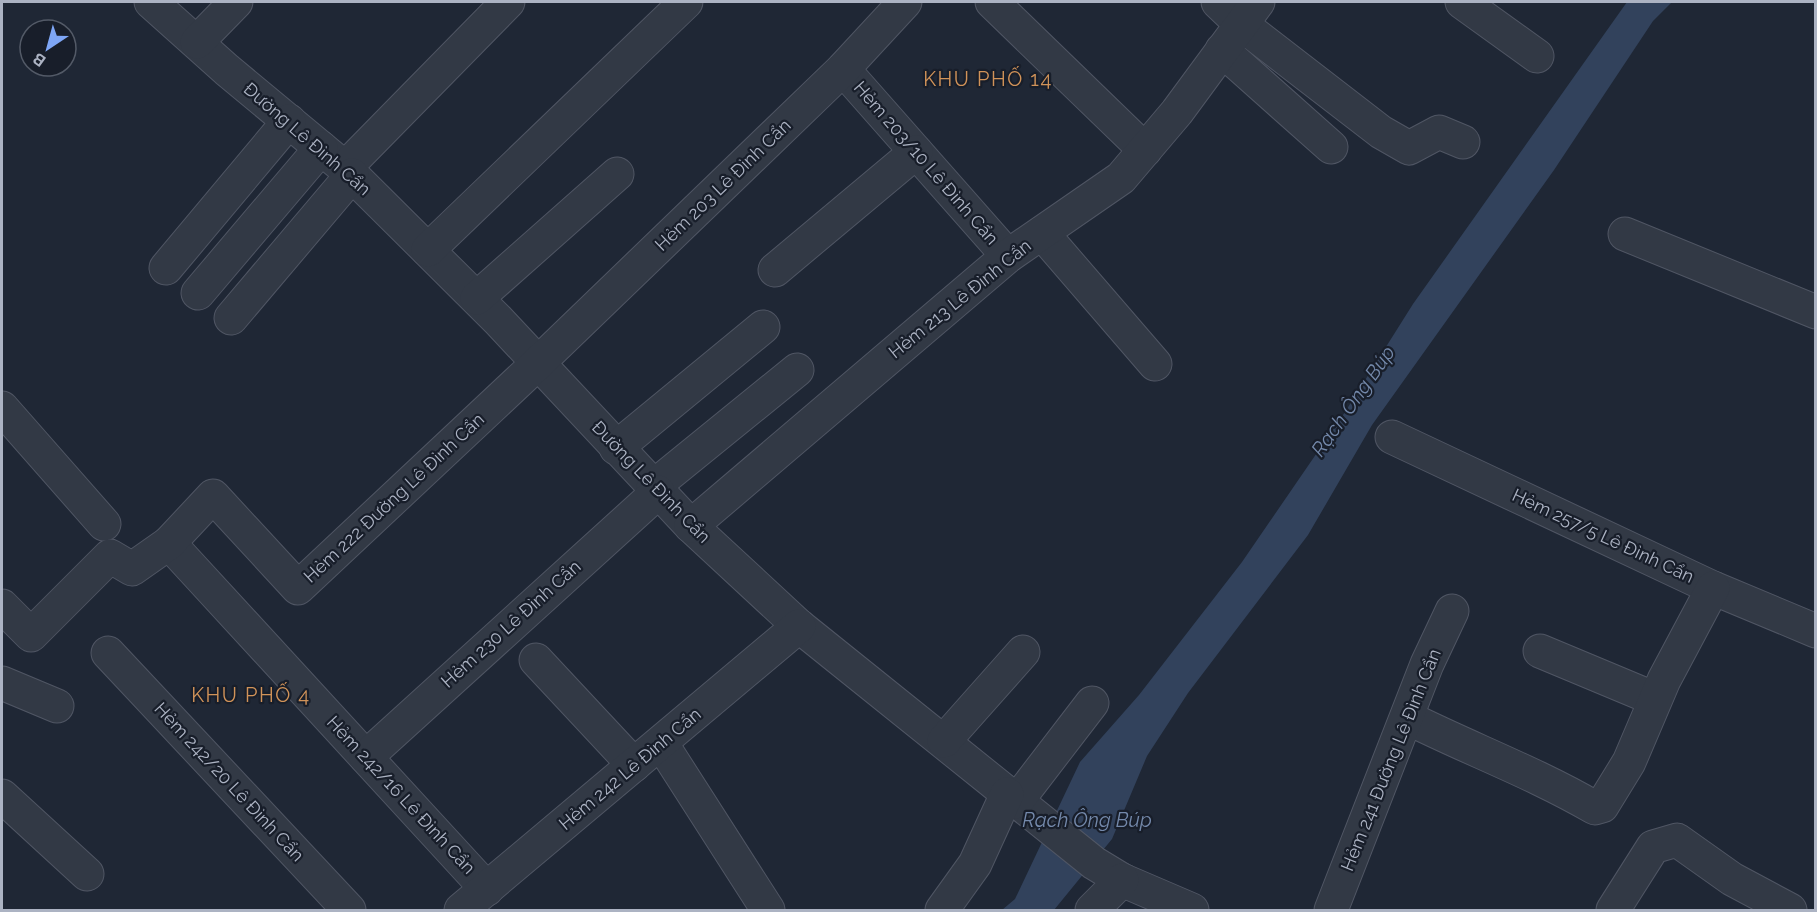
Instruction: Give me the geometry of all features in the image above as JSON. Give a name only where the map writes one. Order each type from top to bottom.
[{"type":"street","name":"Đường Lê Đình Cẩn","points":[[151,2],[340,163],[477,298],[691,526],[799,626],[1094,863],[1122,880],[1192,910]]},
{"type":"street","points":[[197,42],[236,2]]},
{"type":"street","points":[[198,293],[340,163],[508,2]]},
{"type":"street","points":[[428,250],[686,2]]},
{"type":"street","name":"Hẻm 203 Lê Đình Cẩn","points":[[537,364],[843,69],[904,2]]},
{"type":"street","points":[[992,2],[1145,150]]},
{"type":"street","points":[[1462,2],[1537,56]]},
{"type":"street","points":[[1235,19],[1381,132],[1409,148],[1439,132],[1463,142]]},
{"type":"street","points":[[1235,19],[1331,147]]},
{"type":"street","name":"Hẻm 213 Lê Đình Cẩn","points":[[691,526],[1008,256],[1121,178],[1177,112],[1235,19]]},
{"type":"street","name":"Hẻm 203/10 Lê Đình Cẩn","points":[[843,69],[1008,256]]},
{"type":"street","points":[[166,268],[289,121]]},
{"type":"street","points":[[775,270],[916,152]]},
{"type":"street","points":[[231,318],[340,163]]},
{"type":"street","points":[[477,298],[617,174]]},
{"type":"street","points":[[1042,233],[1155,364]]},
{"type":"street","points":[[1625,234],[1815,312]]},
{"type":"street","points":[[616,448],[763,327]]},
{"type":"street","name":"Hẻm 222 Đường Lê Đình Cẩn","points":[[2,606],[31,635],[110,556],[132,568],[169,543],[213,496],[298,588],[537,364]]},
{"type":"street","name":"Hẻm 230 Lê Đình Cẩn","points":[[366,757],[655,489],[797,370]]},
{"type":"street","points":[[2,408],[104,524]]},
{"type":"street","name":"Hẻm 257/5 Lê Đình Cẩn","points":[[1392,437],[1713,588],[1815,631]]},
{"type":"street","name":"Hẻm 242/16 Lê Đình Cẩn","points":[[169,543],[487,889]]},
{"type":"street","points":[[1408,718],[1454,741],[1501,759],[1595,807],[1605,803],[1629,762],[1656,699],[1713,588]]},
{"type":"street","name":"Hẻm 241 Đường Lê Đình Cẩn","points":[[1332,910],[1427,664],[1452,611]]},
{"type":"street","name":"Hẻm 242 Lê Đình Cẩn","points":[[461,910],[799,626]]},
{"type":"street","points":[[1540,651],[1656,699]]},
{"type":"street","points":[[944,741],[1023,652]]},
{"type":"street","name":"Hẻm 242/20 Lê Đình Cẩn","points":[[108,653],[350,910]]},
{"type":"street","points":[[536,660],[634,765]]},
{"type":"street","points":[[2,683],[57,706]]},
{"type":"street","points":[[942,910],[1016,802],[1092,703]]},
{"type":"street","points":[[661,743],[768,910]]},
{"type":"street","points":[[2,796],[87,874]]},
{"type":"street","points":[[1613,910],[1653,847],[1677,840],[1732,879],[1790,910]]},
{"type":"street","points":[[1092,910],[1122,880]]},
{"type":"water","name":"Rạch Ông Búp","points":[[1627,2],[1672,2],[1653,21],[1554,170],[1372,425],[1308,535],[1188,693],[1147,756],[1112,839],[1054,910],[1002,910],[1015,899],[1080,762],[1139,695],[1242,562],[1345,412],[1413,304]]},
{"type":"district","name":"KHU PHỐ 14","points":[[988,79]]},
{"type":"district","name":"KHU PHỐ 4","points":[[251,695]]}]
